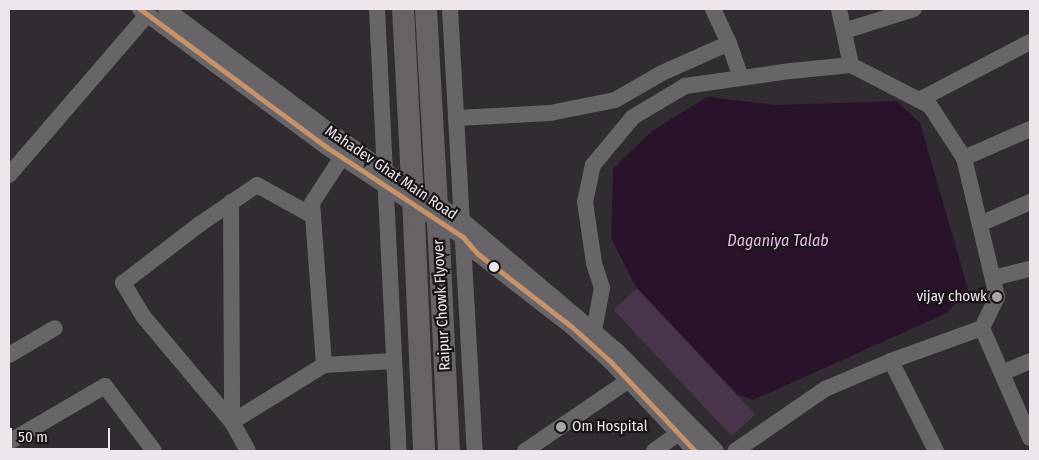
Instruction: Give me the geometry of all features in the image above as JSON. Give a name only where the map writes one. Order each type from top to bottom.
[{"type":"highway","name":"Raipur Chowk Flyover","points":[[403,9],[424,451]]},
{"type":"highway","name":"Raipur Chowk Flyover","points":[[426,9],[449,451]]},
{"type":"street","name":"Mahadev Ghat Main Road","points":[[166,9],[328,130],[397,179],[462,220],[616,350],[716,451]]},
{"type":"street","points":[[377,9],[399,451]]},
{"type":"street","points":[[450,9],[475,451]]},
{"type":"street","points":[[713,9],[729,43],[741,77]]},
{"type":"street","points":[[839,9],[851,65]]},
{"type":"street","points":[[844,31],[914,9]]},
{"type":"street","points":[[9,174],[144,12],[250,92],[342,157],[463,237],[478,254],[572,327],[629,380],[695,451]]},
{"type":"street","points":[[919,100],[1030,42]]},
{"type":"street","points":[[456,118],[550,113],[615,100],[662,73],[729,43]]},
{"type":"street","points":[[594,331],[602,288],[594,263],[585,202],[593,165],[633,117],[685,86],[741,77],[851,65],[930,106],[964,158],[993,278],[997,298],[982,328],[891,361],[825,389],[735,451]]},
{"type":"street","points":[[964,158],[1030,129]]},
{"type":"street","points":[[324,365],[312,204],[342,157]]},
{"type":"street","points":[[248,451],[232,422],[143,316],[123,283],[200,224],[257,186],[313,216]]},
{"type":"street","points":[[231,202],[232,422]]},
{"type":"street","points":[[980,224],[1030,202]]},
{"type":"street","points":[[993,278],[1030,269]]},
{"type":"street","points":[[9,354],[55,328]]},
{"type":"street","points":[[982,328],[1030,438]]},
{"type":"street","points":[[1002,373],[1030,360]]},
{"type":"street","points":[[232,422],[324,365],[394,361]]},
{"type":"street","points":[[891,361],[936,451]]},
{"type":"street","points":[[525,451],[629,380]]},
{"type":"street","points":[[9,442],[105,386],[154,451]]},
{"type":"street","points":[[654,451],[679,433]]},
{"type":"shaded area","points":[[637,288],[755,415],[732,436],[614,310]]},
{"type":"water","name":"Daganiya Talab","points":[[707,97],[777,105],[897,101],[920,123],[968,289],[947,313],[753,400],[737,394],[636,287],[611,238],[613,169],[652,131]]},
{"type":"transit line","points":[[140,9],[328,148],[463,237],[478,254],[572,327],[610,361],[695,451]]},
{"type":"place","name":"vijay chowk","points":[[997,297]]},
{"type":"place","name":"Om Hospital","points":[[561,427]]}]
